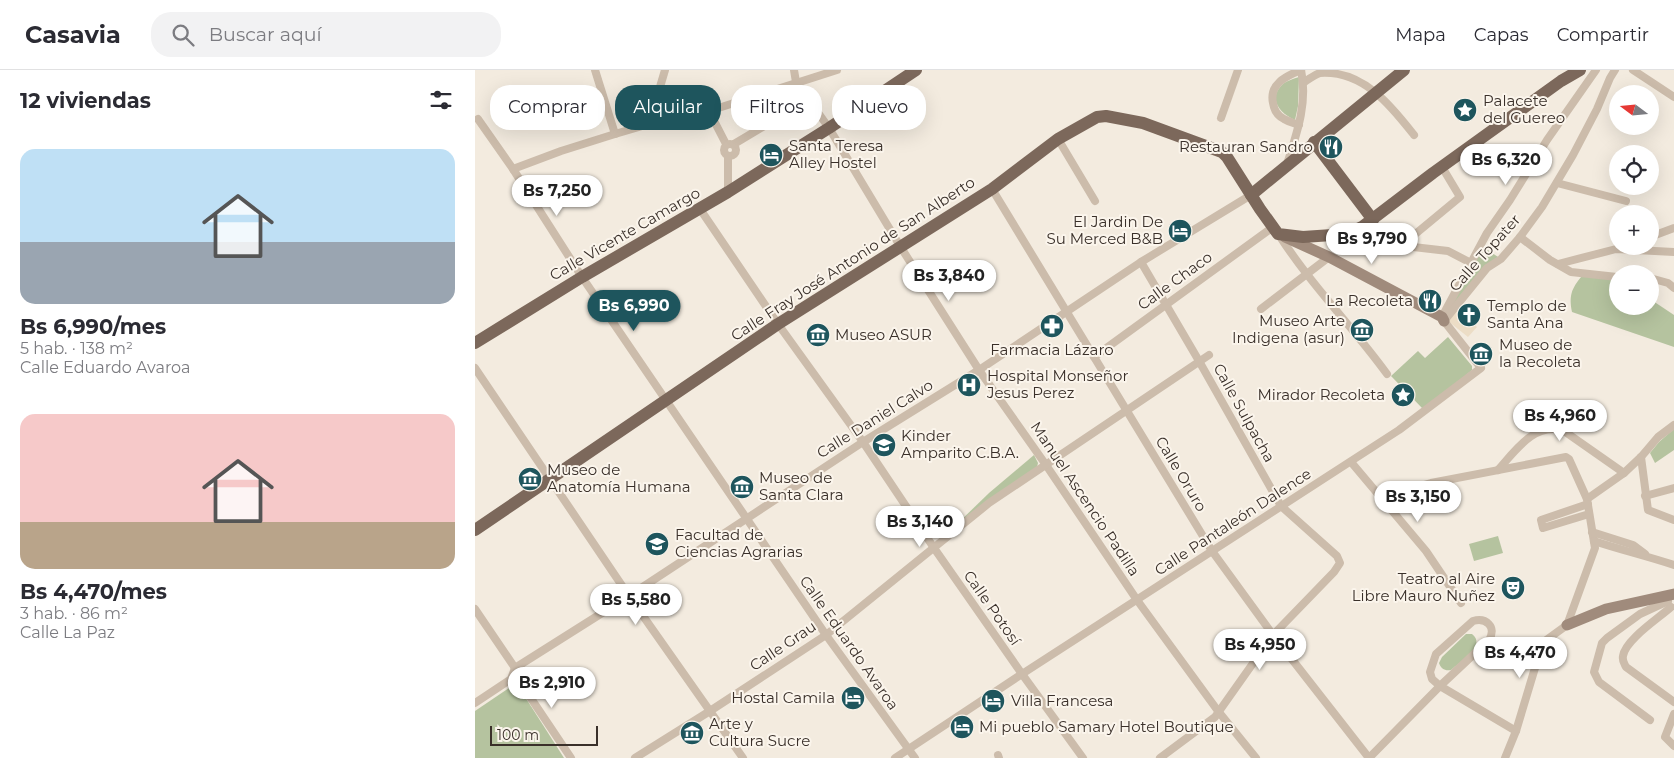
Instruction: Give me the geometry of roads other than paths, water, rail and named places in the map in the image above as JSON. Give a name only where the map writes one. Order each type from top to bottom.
[{"type":"main road","name":"Calle Vicente Camargo","points":[[475,343],[582,277],[728,192],[916,70]]},
{"type":"main road","points":[[1251,194],[1404,70]]},
{"type":"main road","points":[[1275,230],[1303,237],[1347,234],[1362,228],[1441,167],[1580,70]]},
{"type":"main road","name":"Calle Fray José Antonio de San Alberto","points":[[475,530],[778,324],[992,189],[1058,139],[1097,117],[1106,116],[1143,123],[1222,152],[1275,230]]},
{"type":"main road","points":[[1314,142],[1373,220]]},
{"type":"street","points":[[595,70],[615,134]]},
{"type":"street","points":[[661,85],[665,70]]},
{"type":"street","name":"Manuel Ascencio Padilla","points":[[793,70],[798,85]]},
{"type":"street","points":[[721,107],[837,70]]},
{"type":"street","points":[[1221,118],[1238,70]]},
{"type":"street","points":[[1286,166],[1299,125],[1303,83],[1301,70],[1288,75],[1277,84],[1272,96],[1277,113],[1283,119],[1299,125]]},
{"type":"street","points":[[1303,83],[1319,73],[1335,70],[1349,72],[1361,77],[1379,91],[1414,135]]},
{"type":"street","points":[[1275,230],[1443,319],[1487,233],[1547,140],[1596,70]]},
{"type":"street","name":"Calle Topater","points":[[1443,319],[1487,268],[1501,259],[1520,237],[1557,183],[1597,109],[1615,70]]},
{"type":"street","points":[[1633,70],[1674,97]]},
{"type":"street","name":"Calle Eduardo Avaroa","points":[[478,119],[513,169],[582,277],[747,520],[826,635],[915,758]]},
{"type":"street","name":"Manuel Ascencio Padilla","points":[[822,119],[979,370],[1137,600],[1218,711],[1256,758]]},
{"type":"street","points":[[513,169],[561,151],[629,130]]},
{"type":"street","points":[[721,130],[730,144],[736,148],[733,156],[728,156],[728,192]]},
{"type":"street","points":[[730,144],[755,130]]},
{"type":"street","points":[[1058,139],[1095,202]]},
{"type":"street","points":[[1402,245],[1460,197],[1441,167]]},
{"type":"street","points":[[1557,183],[1626,201]]},
{"type":"street","name":"Calle Oruro","points":[[992,189],[1212,550],[1273,635],[1369,758]]},
{"type":"street","name":"Calle Daniel Calvo","points":[[475,703],[511,678],[515,668],[747,520],[863,442],[979,370],[1141,262],[1251,194]]},
{"type":"street","name":"Calle Potosí","points":[[700,209],[778,324],[863,442],[934,548],[1083,758]]},
{"type":"street","points":[[1659,234],[1674,228]]},
{"type":"street","points":[[1275,230],[1306,275],[1387,374]]},
{"type":"street","name":"Calle Chaco","points":[[1094,357],[1275,230]]},
{"type":"street","points":[[1347,234],[1387,250],[1396,245],[1402,245],[1447,251],[1471,263]]},
{"type":"street","points":[[1520,237],[1550,260],[1571,272],[1609,276]]},
{"type":"street","points":[[1558,264],[1609,251]]},
{"type":"street","points":[[1659,251],[1674,252]]},
{"type":"street","points":[[1261,309],[1329,257]]},
{"type":"street","name":"Calle Sulpacha","points":[[1141,262],[1281,506],[1337,556],[1340,563],[1334,572],[1273,635]]},
{"type":"street","points":[[1659,280],[1668,283],[1674,288]]},
{"type":"street","name":"Calle Pantaleón Dalence","points":[[895,758],[1212,550],[1351,462],[1399,430],[1481,368],[1443,319]]},
{"type":"street","name":"Calle Grau","points":[[635,758],[711,711],[826,635],[989,503],[1209,355]]},
{"type":"street","points":[[475,368],[629,596],[743,758]]},
{"type":"street","points":[[1589,514],[1543,528],[1541,520],[1587,502],[1641,457],[1658,437],[1674,425]]},
{"type":"street","points":[[1498,470],[1534,433],[1549,428],[1557,428],[1624,472]]},
{"type":"street","points":[[1380,497],[1431,483],[1565,456],[1569,459],[1587,502],[1595,548],[1567,626]]},
{"type":"street","points":[[1641,457],[1648,510],[1674,520]]},
{"type":"street","points":[[1351,462],[1426,551],[1461,603]]},
{"type":"street","points":[[1645,496],[1674,488]]},
{"type":"street","points":[[1592,532],[1633,545],[1645,555]]},
{"type":"street","points":[[1594,541],[1674,565]]},
{"type":"street","points":[[1505,758],[1516,731],[1541,648],[1545,641],[1567,626],[1606,609],[1671,601]]},
{"type":"street","points":[[1671,601],[1631,641],[1623,654],[1623,661],[1627,667],[1674,702]]},
{"type":"street","points":[[1650,720],[1599,682],[1594,672],[1602,643],[1607,638],[1640,614],[1671,601]]},
{"type":"street","points":[[475,609],[515,668],[518,679],[571,758]]},
{"type":"street","points":[[1369,758],[1440,686],[1489,640],[1492,636],[1492,631],[1488,622],[1479,619],[1473,621],[1436,654],[1430,672],[1432,679],[1440,686],[1516,731]]},
{"type":"street","points":[[1160,758],[1215,717],[1273,635]]},
{"type":"street","points":[[1674,714],[1665,737],[1674,746]]},
{"type":"place","name":"Palacete del Guereo","points":[[1465,110]]},
{"type":"place","name":"Restauran Sandro","points":[[1331,147]]},
{"type":"place","name":"Santa Teresa Alley Hostel","points":[[771,155]]},
{"type":"place","name":"El Jardin De Su Merced B&B","points":[[1180,231]]},
{"type":"place","name":"La Recoleta","points":[[1430,301]]},
{"type":"place","name":"Templo de Santa Ana","points":[[1469,315]]},
{"type":"place","name":"Farmacia Lázaro","points":[[1052,326]]},
{"type":"place","name":"Museo Arte Indigena (asur)","points":[[1362,330]]},
{"type":"place","name":"Museo ASUR","points":[[818,335]]},
{"type":"place","name":"Museo de la Recoleta","points":[[1481,354]]},
{"type":"place","name":"Hospital Monseñor Jesus Perez","points":[[969,385]]},
{"type":"place","name":"Mirador Recoleta","points":[[1403,395]]},
{"type":"place","name":"Kinder Amparito C.B.A.","points":[[884,445]]},
{"type":"place","name":"Museo de Anatomía Humana","points":[[530,479]]},
{"type":"place","name":"Museo de Santa Clara","points":[[742,487]]},
{"type":"place","name":"Facultad de Ciencias Agrarias","points":[[657,544]]},
{"type":"place","name":"Teatro al Aire Libre Mauro Nuñez","points":[[1513,588]]},
{"type":"place","name":"Hostal Camila","points":[[853,698]]},
{"type":"place","name":"Villa Francesa","points":[[993,701]]},
{"type":"place","name":"Mi pueblo Samary Hotel Boutique","points":[[962,727]]},
{"type":"place","name":"Arte y Cultura Sucre","points":[[692,733]]}]
